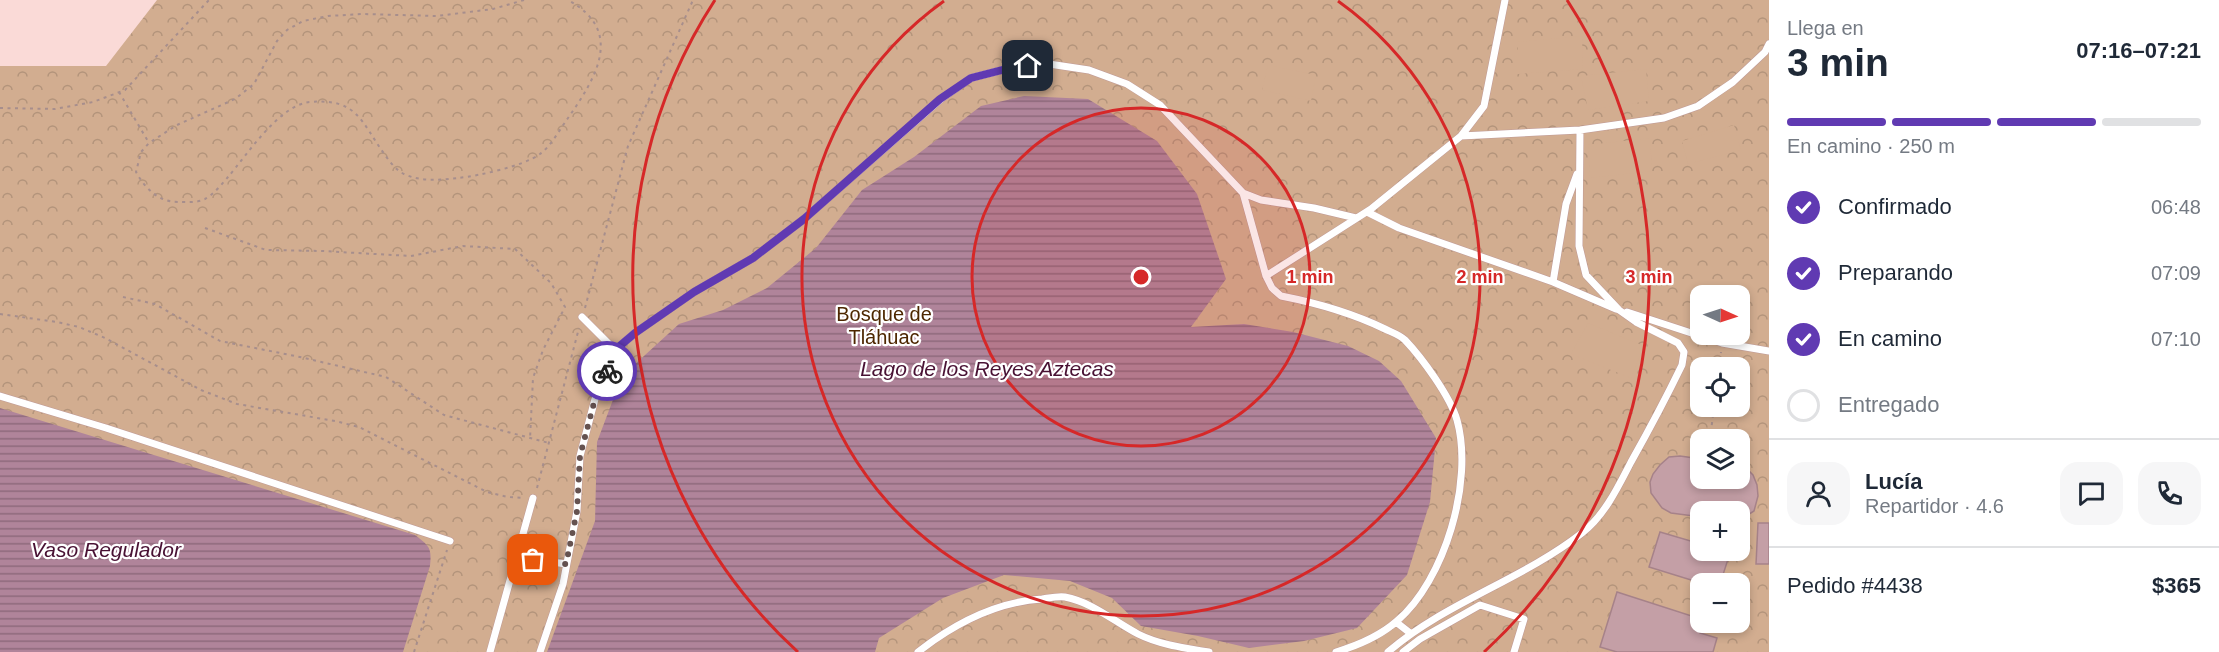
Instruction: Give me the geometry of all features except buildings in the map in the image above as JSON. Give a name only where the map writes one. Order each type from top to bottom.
[{"type":"lane","points":[[1266,276],[1367,212],[1461,136],[1484,106],[1505,0]]},
{"type":"lane","points":[[1461,136],[1580,130],[1664,118],[1698,106],[1733,82],[1767,51],[1769,44]]},
{"type":"lane","points":[[540,652],[563,584],[577,511],[580,456],[595,399],[615,350],[635,333],[694,292],[753,258],[804,219],[940,99],[971,78],[1006,69],[1049,64],[1089,70],[1127,84],[1160,105],[1243,193],[1261,200],[1314,208],[1356,218]]},
{"type":"lane","points":[[1388,652],[1410,633],[1541,560],[1584,532],[1609,503],[1682,365],[1684,352],[1678,343],[1619,310],[1586,275],[1579,246],[1580,130]]},
{"type":"lane","points":[[1553,282],[1566,204],[1579,168]]},
{"type":"lane","points":[[1243,193],[1266,276],[1272,288],[1281,296],[1360,317],[1403,338],[1440,386],[1456,419],[1461,444],[1462,472],[1454,516],[1442,555],[1422,592],[1396,622],[1356,646],[1336,652]]},
{"type":"lane","points":[[1367,212],[1399,228],[1553,282],[1619,310],[1690,333]]},
{"type":"lane","points":[[582,317],[615,350]]},
{"type":"lane","points":[[1734,345],[1769,351]]},
{"type":"lane","points":[[0,396],[106,428],[450,541]]},
{"type":"lane","points":[[490,652],[533,498]]},
{"type":"lane","points":[[517,557],[566,564]]},
{"type":"lane","points":[[918,652],[936,638],[991,609],[1015,601],[1064,597],[1091,607],[1140,635],[1169,646],[1209,652]]},
{"type":"lane","points":[[1403,652],[1420,639],[1480,604],[1524,619],[1514,652]]},
{"type":"lane","points":[[1396,622],[1410,633]]},
{"type":"path","points":[[0,108],[55,109],[93,102],[125,90],[209,0]]},
{"type":"path","points":[[524,0],[493,9],[437,16],[362,14],[328,16],[303,21],[287,30],[277,41],[254,84],[235,99],[177,125],[149,143],[141,152],[136,172],[142,183],[153,194],[170,202],[205,200],[221,185],[282,114],[306,103],[326,101],[342,104],[357,113],[391,164],[402,173],[415,178],[431,180],[461,178],[533,159],[543,153],[584,95],[599,65],[600,33],[591,17],[568,0]]},
{"type":"path","points":[[0,315],[79,327],[105,338],[201,390],[237,404],[359,427],[487,492],[508,497],[533,498],[628,146],[693,0]]},
{"type":"path","points":[[119,92],[149,143]]},
{"type":"path","points":[[205,228],[266,250],[411,256],[463,246],[516,249],[552,283],[565,308],[543,350],[533,378],[530,439]]},
{"type":"path","points":[[123,297],[155,304],[220,341],[386,377],[444,415],[549,443]]},
{"type":"path","points":[[414,652],[450,541]]},
{"type":"green space","name":"Bosque de Tláhuac","points":[[157,0],[1769,0],[1769,652],[0,652],[0,66],[106,66]]},
{"type":"green space","points":[[1582,36],[1583,69],[1518,74],[1518,42]]},
{"type":"green space","points":[[1268,65],[1316,75],[1311,101],[1262,90]]},
{"type":"green space","points":[[1646,69],[1649,101],[1588,110],[1581,76]]},
{"type":"green space","points":[[1734,125],[1741,150],[1688,164],[1682,141]]},
{"type":"green space","points":[[1650,138],[1652,171],[1590,178],[1588,145]]},
{"type":"green space","points":[[1588,323],[1644,346],[1631,378],[1571,354]]},
{"type":"water","name":"Lago de los Reyes Aztecas","points":[[1024,96],[1088,99],[1157,141],[1197,194],[1226,279],[1191,327],[1244,324],[1293,332],[1348,346],[1379,361],[1401,381],[1436,438],[1430,502],[1407,575],[1357,628],[1304,641],[1249,648],[1141,626],[1112,598],[1070,581],[1004,575],[943,598],[879,638],[875,652],[547,652],[595,521],[597,442],[622,376],[679,324],[723,310],[767,288],[816,248],[862,190],[914,157],[981,106]]},
{"type":"water","name":"Vaso Regulador","points":[[0,408],[415,535],[428,548],[430,566],[403,652],[0,652]]},
{"type":"way so far","points":[[533,560],[566,564],[577,511],[580,456],[595,399],[607,371]]},
{"type":"route","points":[[607,371],[615,350],[635,333],[694,292],[753,258],[804,219],[940,99],[971,78],[1028,66]]}]
